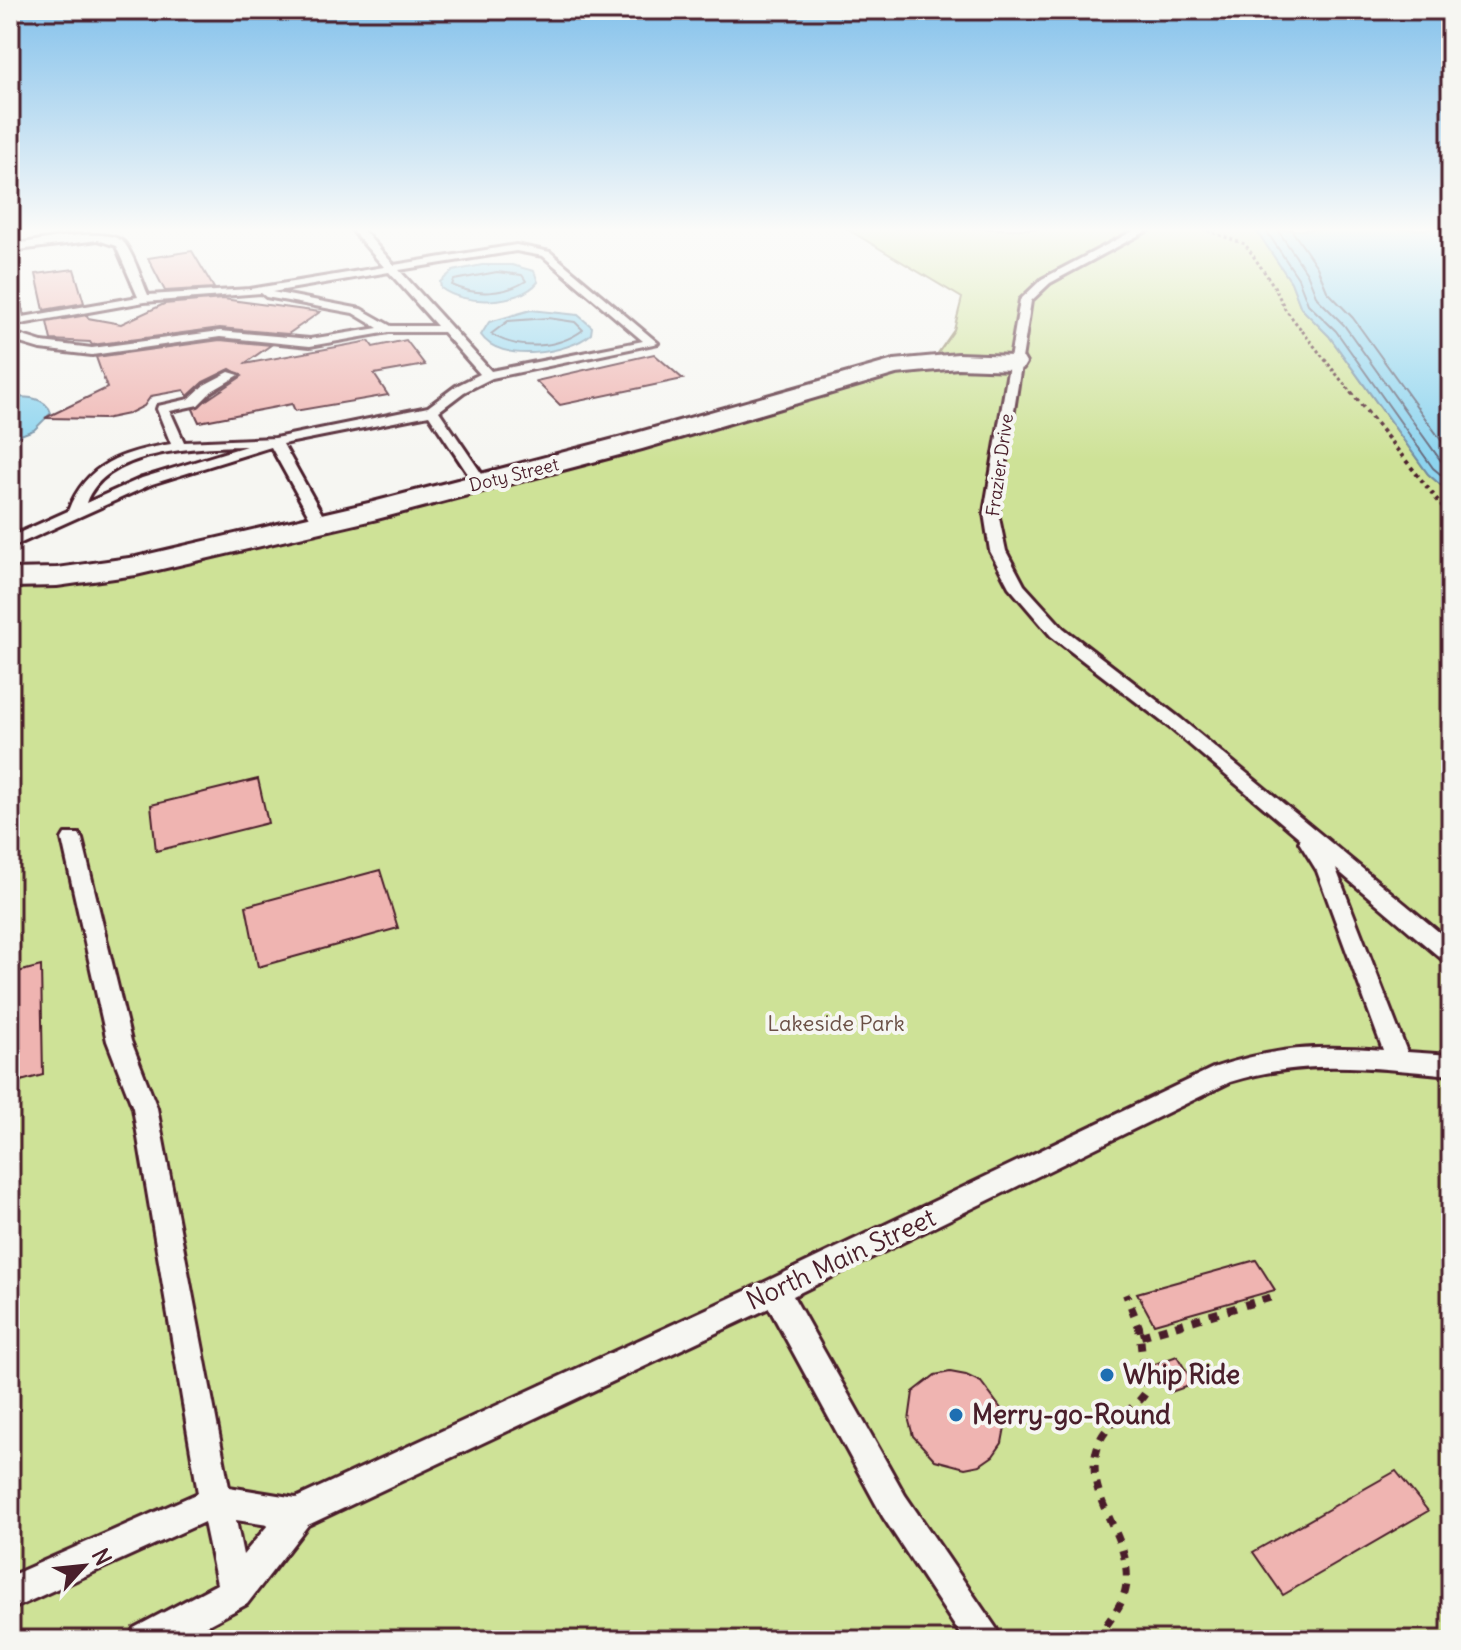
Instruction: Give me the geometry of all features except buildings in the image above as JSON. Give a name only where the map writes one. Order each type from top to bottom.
[{"type":"street","name":"Doty Street","points":[[10,578],[57,577],[136,566],[320,523],[632,443],[894,367],[958,361],[1014,363]]},
{"type":"lane","points":[[14,324],[108,306]]},
{"type":"lane","points":[[337,306],[357,311],[389,329]]},
{"type":"lane","points":[[424,306],[488,375]]},
{"type":"lane","points":[[10,543],[147,481],[275,442],[432,410],[460,389],[488,375],[652,343],[608,306]]},
{"type":"lane","name":"Frazier Drive","points":[[1024,306],[991,513],[996,544],[1009,575],[1057,632],[1175,723],[1451,954]]},
{"type":"lane","points":[[10,336],[59,351],[86,353],[114,352],[217,334],[313,342],[389,329],[445,329]]},
{"type":"lane","points":[[179,447],[163,409],[193,402],[208,388],[233,375]]},
{"type":"lane","points":[[432,410],[481,483]]},
{"type":"lane","points":[[75,513],[76,500],[90,480],[136,456],[210,441],[275,442]]},
{"type":"lane","points":[[275,442],[320,523]]},
{"type":"lane","name":"Frazier Drive","points":[[1299,826],[1327,871],[1398,1059]]},
{"type":"lane","points":[[72,839],[119,1041],[145,1108],[235,1592]]},
{"type":"lane","name":"North Main Street","points":[[146,1640],[235,1592],[297,1514],[775,1291],[1222,1075],[1257,1064],[1300,1056],[1351,1055],[1451,1065]]},
{"type":"lane","points":[[775,1291],[894,1506],[984,1640]]},
{"type":"lane","points":[[10,1593],[216,1501],[297,1514]]},
{"type":"path","points":[[1284,306],[1451,517]]},
{"type":"path","points":[[1096,1640],[1126,1588],[1124,1563],[1095,1490],[1094,1461],[1098,1444],[1111,1423],[1133,1410],[1146,1392],[1141,1336],[1126,1294]]},
{"type":"path","points":[[1141,1336],[1272,1297]]},
{"type":"green space","name":"Lakeside Park","points":[[960,306],[1300,306],[1329,336],[1428,474],[1451,494],[1451,1640],[10,1640],[10,578],[93,573],[936,362],[936,356],[954,330]]},
{"type":"water","points":[[1451,306],[1451,494],[1428,474],[1329,336],[1301,308]]},
{"type":"water","points":[[531,310],[578,315],[592,327],[591,334],[567,347],[534,353],[503,350],[481,335],[489,322]]},
{"type":"water","points":[[10,397],[40,400],[51,413],[34,430],[10,439]]},
{"type":"place","name":"Whip Ride","points":[[1107,1375]]},
{"type":"place","name":"Merry-go-Round","points":[[956,1415]]}]
